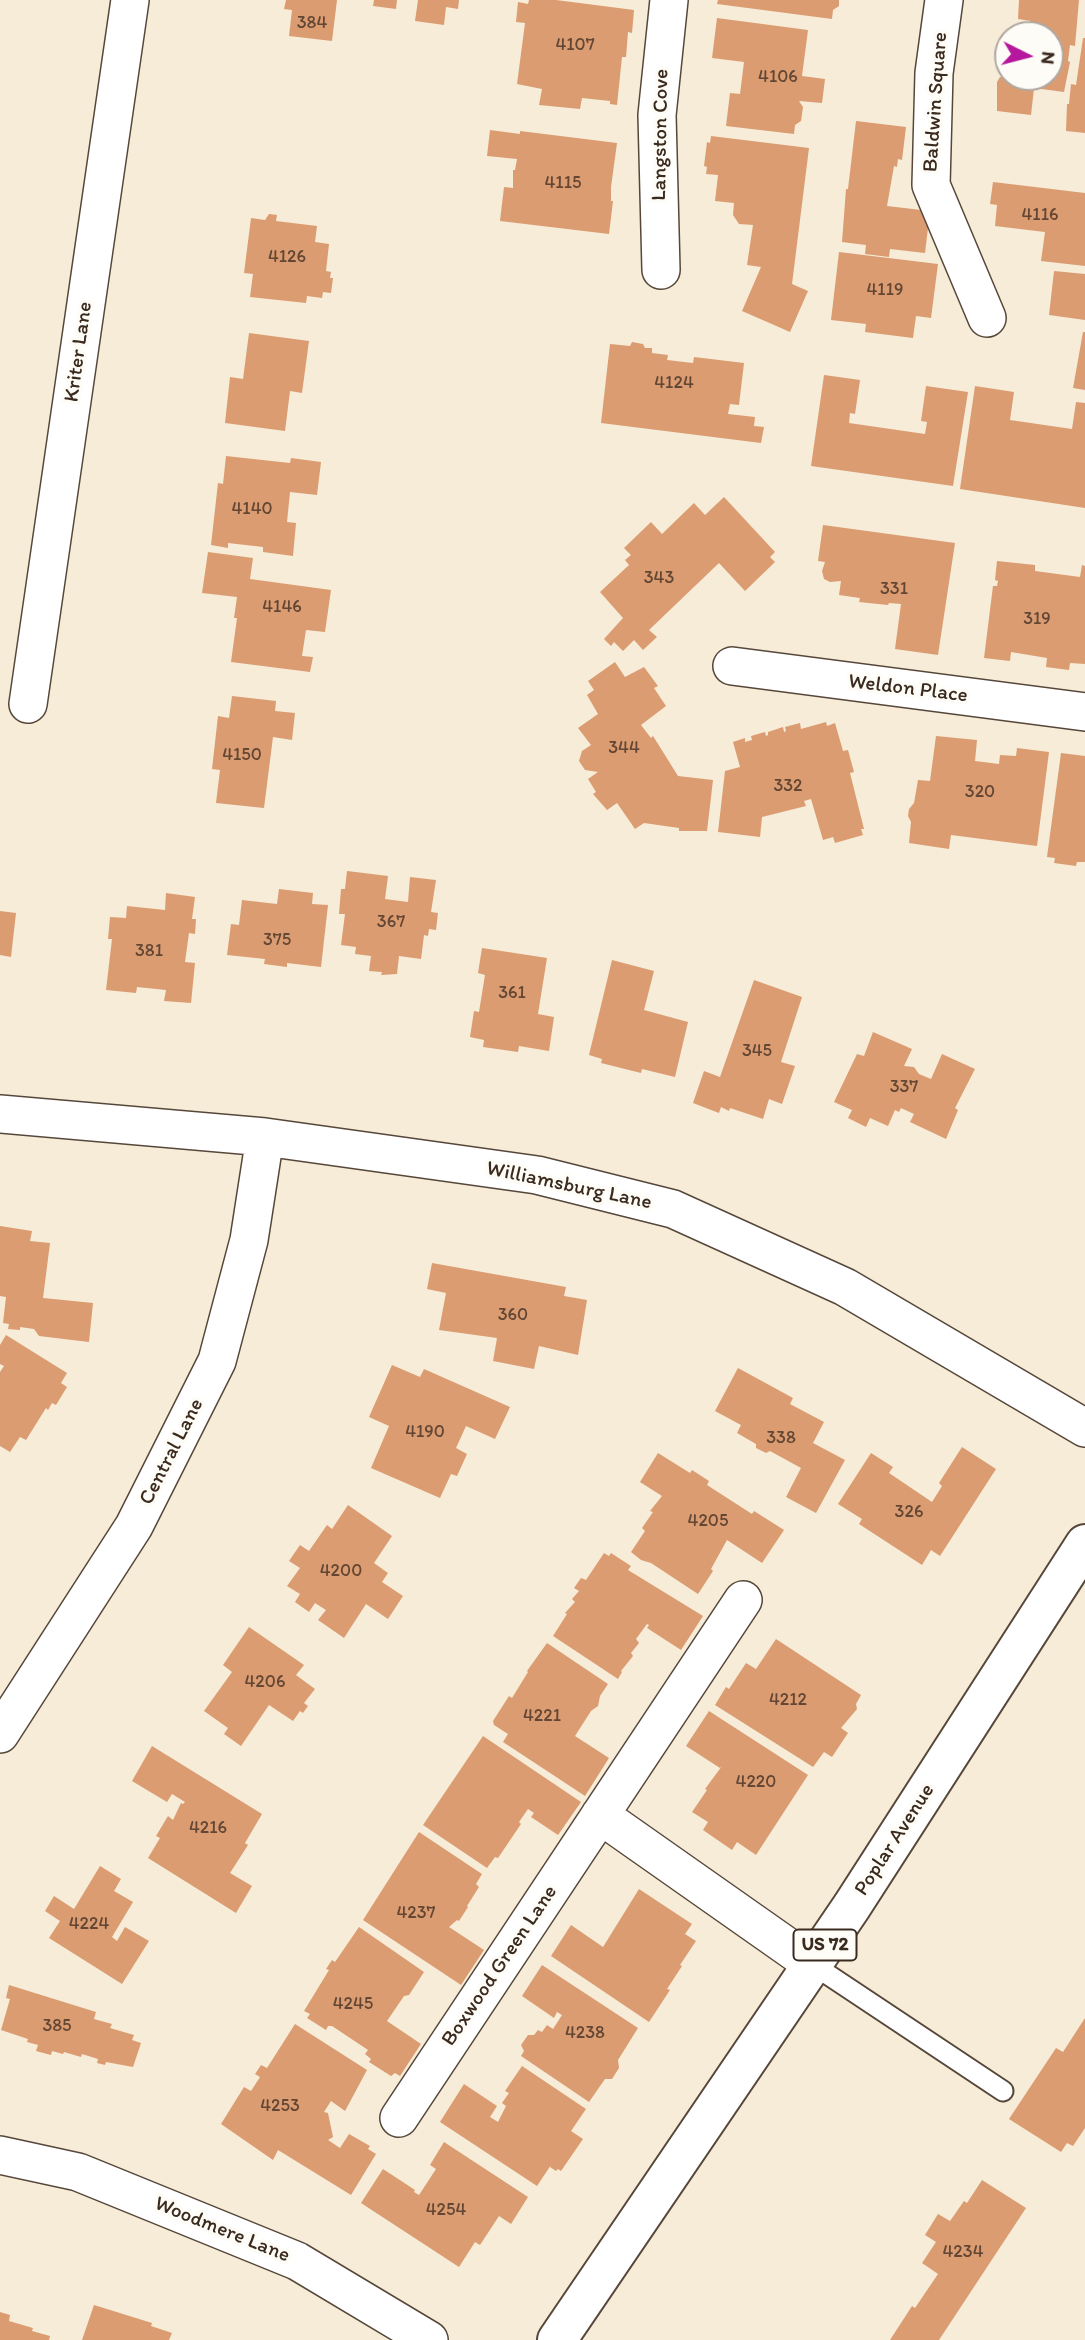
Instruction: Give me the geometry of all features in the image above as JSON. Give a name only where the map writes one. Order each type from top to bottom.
[{"type":"main road","name":"Poplar Avenue","points":[[557,2340],[813,1964],[1085,1544]]},
{"type":"street","name":"Kriter Lane","points":[[28,704],[130,0]]},
{"type":"street","name":"Langston Cove","points":[[661,270],[657,115],[670,0]]},
{"type":"street","name":"Baldwin Square","points":[[944,0],[934,73],[931,185],[987,318]]},
{"type":"street","name":"Weldon Place","points":[[732,666],[1085,712]]},
{"type":"street","name":"Williamsburg Lane","points":[[0,1114],[265,1137],[537,1175],[673,1209],[845,1287],[1085,1428]]},
{"type":"street","name":"Central Lane","points":[[0,1734],[134,1526],[217,1361],[248,1240],[265,1137]]},
{"type":"street","name":"Boxwood Green Lane","points":[[399,2118],[743,1600]]},
{"type":"street","points":[[600,1815],[813,1964]]},
{"type":"street","name":"Woodmere Lane","points":[[0,2155],[78,2172],[297,2261],[429,2340]]},
{"type":"lane","points":[[813,1964],[1003,2091]]},
{"type":"building","points":[[286,0],[337,0],[332,41],[289,36],[292,10],[284,9]]},
{"type":"building","points":[[374,0],[397,0],[396,9],[373,6]]},
{"type":"building","points":[[418,0],[459,0],[458,9],[446,7],[444,25],[415,21]]},
{"type":"building","points":[[529,0],[556,0],[634,10],[632,33],[628,32],[626,57],[622,57],[617,105],[610,104],[610,101],[582,98],[580,109],[539,105],[542,89],[517,84],[525,23],[516,22],[518,2],[528,4]]},
{"type":"building","points":[[718,0],[839,0],[839,6],[833,10],[832,19],[717,4]]},
{"type":"building","points":[[1019,0],[1079,0],[1075,46],[1070,45],[1070,62],[1064,92],[1056,91],[1064,91],[1064,21],[1018,19]]},
{"type":"building","points":[[717,18],[808,30],[802,76],[825,79],[822,103],[799,101],[803,107],[801,121],[795,125],[794,134],[726,126],[730,93],[740,94],[744,62],[712,58]]},
{"type":"building","points":[[1083,38],[1085,133],[1066,131],[1067,104],[1071,84],[1076,85]]},
{"type":"building","points":[[997,91],[1034,91],[1031,115],[997,111]]},
{"type":"building","points":[[856,121],[906,127],[902,160],[898,159],[897,167],[894,166],[887,206],[930,211],[925,253],[890,249],[889,257],[865,254],[866,245],[842,242],[846,189]]},
{"type":"building","points":[[490,130],[617,143],[611,187],[613,201],[609,234],[500,221],[504,187],[513,188],[513,170],[517,159],[487,156]]},
{"type":"building","points":[[711,136],[809,148],[792,284],[808,291],[790,332],[742,311],[761,267],[747,265],[753,225],[739,224],[733,215],[734,203],[715,201],[718,175],[706,174],[707,167],[704,166],[707,142],[710,143]]},
{"type":"building","points":[[993,182],[1085,193],[1085,266],[1041,261],[1045,232],[995,226],[997,205],[990,204]]},
{"type":"building","points":[[269,214],[277,215],[276,221],[317,226],[315,242],[329,244],[326,271],[331,272],[330,278],[333,278],[331,293],[323,292],[322,298],[307,296],[306,303],[250,297],[253,274],[244,273],[251,218],[265,220]]},
{"type":"building","points":[[839,252],[938,264],[931,318],[916,316],[913,338],[865,332],[866,324],[831,320]]},
{"type":"building","points":[[1054,271],[1085,274],[1085,320],[1049,315]]},
{"type":"building","points":[[1085,332],[1085,390],[1073,388]]},
{"type":"building","points":[[249,333],[309,341],[302,393],[290,391],[285,431],[225,423],[230,377],[243,379]]},
{"type":"building","points":[[632,342],[652,348],[652,353],[668,355],[667,360],[693,363],[694,357],[744,363],[739,405],[730,404],[728,414],[755,417],[754,426],[764,427],[761,443],[601,423],[610,344],[630,346]]},
{"type":"building","points":[[824,375],[860,380],[855,414],[850,413],[849,423],[925,434],[927,422],[921,421],[926,386],[968,392],[953,486],[811,466]]},
{"type":"building","points":[[975,386],[1014,392],[1010,420],[1072,429],[1076,402],[1085,403],[1085,508],[960,489]]},
{"type":"building","points":[[226,456],[290,463],[291,458],[321,462],[317,495],[290,492],[287,522],[296,523],[293,556],[263,552],[263,547],[228,543],[228,548],[211,545],[218,483],[223,484]]},
{"type":"building","points":[[724,497],[775,552],[770,557],[775,562],[745,591],[719,563],[649,630],[657,637],[643,650],[634,640],[623,651],[614,642],[611,646],[604,639],[623,618],[600,592],[629,565],[625,560],[631,555],[624,548],[651,522],[662,534],[694,503],[705,515]]},
{"type":"building","points":[[823,525],[955,543],[938,655],[895,649],[901,604],[859,602],[860,598],[839,595],[841,581],[830,582],[824,579],[822,571],[825,562],[818,561]]},
{"type":"building","points":[[208,552],[253,558],[250,579],[331,590],[325,632],[306,630],[302,656],[313,657],[310,672],[231,662],[237,597],[202,593]]},
{"type":"building","points":[[997,561],[1035,565],[1035,571],[1080,577],[1082,565],[1085,566],[1085,664],[1070,663],[1069,670],[1046,667],[1047,658],[1011,652],[1010,661],[984,658],[993,586],[997,586],[998,581],[995,580]]},
{"type":"building","points":[[615,662],[625,677],[644,667],[658,686],[654,688],[666,706],[641,725],[651,738],[653,736],[678,776],[713,780],[707,831],[679,831],[679,828],[644,823],[635,829],[617,803],[607,810],[593,794],[596,792],[588,779],[598,772],[585,770],[579,761],[582,751],[591,745],[578,728],[598,714],[587,695],[594,690],[588,681]]},
{"type":"building","points":[[232,696],[276,701],[275,711],[295,713],[292,740],[273,737],[264,808],[216,803],[220,770],[212,769],[218,716],[229,718]]},
{"type":"building","points":[[826,722],[827,726],[835,723],[843,751],[848,750],[863,835],[835,843],[833,837],[823,840],[811,799],[804,801],[806,806],[762,817],[760,837],[718,832],[725,771],[740,767],[733,742],[745,738],[745,742],[752,740],[751,736],[765,732],[766,736],[768,732],[783,727],[784,732],[785,727],[800,723],[801,729]]},
{"type":"building","points":[[936,736],[977,740],[975,761],[999,764],[1000,755],[1016,756],[1017,748],[1049,752],[1037,846],[951,835],[949,849],[909,843],[909,809],[914,803],[918,780],[930,781]]},
{"type":"building","points":[[1061,753],[1085,756],[1085,862],[1077,862],[1076,866],[1054,863],[1055,858],[1047,857]]},
{"type":"building","points":[[347,871],[388,876],[385,899],[408,902],[410,877],[436,880],[431,912],[438,913],[436,930],[429,929],[428,936],[424,935],[421,959],[399,956],[397,974],[381,975],[382,972],[369,971],[371,956],[355,954],[356,947],[341,945],[345,914],[339,914],[341,889],[345,889]]},
{"type":"building","points":[[279,889],[313,893],[312,904],[328,905],[321,967],[287,963],[287,967],[264,964],[265,959],[227,955],[231,924],[239,925],[242,900],[277,904]]},
{"type":"building","points":[[166,893],[195,897],[192,919],[196,919],[195,934],[189,933],[185,962],[195,963],[191,1003],[164,1001],[166,990],[137,987],[136,993],[106,990],[112,939],[108,939],[110,917],[126,918],[127,906],[165,910]]},
{"type":"building","points":[[0,911],[16,913],[11,957],[0,955]]},
{"type":"building","points":[[482,948],[547,958],[538,1014],[554,1017],[549,1051],[519,1046],[518,1052],[483,1047],[484,1040],[470,1037],[474,1011],[479,1012],[485,975],[478,973]]},
{"type":"building","points":[[612,960],[654,971],[644,1010],[688,1022],[675,1077],[642,1069],[641,1073],[601,1063],[602,1059],[589,1055]]},
{"type":"building","points":[[754,980],[802,997],[781,1062],[795,1066],[782,1104],[769,1099],[763,1119],[730,1108],[729,1111],[721,1107],[719,1113],[693,1103],[704,1071],[720,1077]]},
{"type":"building","points":[[873,1032],[912,1049],[904,1066],[914,1067],[919,1074],[931,1079],[942,1054],[975,1069],[955,1108],[958,1110],[946,1139],[910,1122],[914,1114],[901,1108],[899,1112],[895,1110],[888,1126],[870,1118],[866,1127],[848,1118],[852,1110],[834,1102],[857,1054],[864,1056]]},
{"type":"building","points":[[0,1226],[32,1231],[30,1241],[50,1243],[43,1298],[93,1303],[89,1342],[39,1336],[34,1329],[8,1329],[9,1324],[3,1323],[6,1297],[0,1296]]},
{"type":"building","points":[[432,1263],[566,1287],[564,1296],[587,1300],[578,1355],[539,1346],[534,1369],[493,1361],[497,1338],[439,1330],[446,1293],[427,1289]]},
{"type":"building","points":[[6,1335],[67,1373],[61,1383],[67,1387],[56,1405],[52,1403],[48,1410],[46,1408],[26,1440],[20,1437],[10,1452],[0,1446],[0,1372],[4,1366],[0,1364],[0,1345]]},
{"type":"building","points":[[392,1365],[420,1377],[424,1369],[510,1407],[495,1439],[466,1426],[456,1448],[467,1454],[457,1476],[451,1474],[440,1498],[371,1468],[389,1426],[369,1417]]},
{"type":"building","points":[[738,1368],[793,1398],[790,1404],[824,1422],[813,1443],[845,1460],[816,1513],[786,1497],[801,1468],[770,1451],[766,1453],[756,1448],[756,1444],[737,1433],[741,1425],[715,1411]]},
{"type":"building","points":[[962,1447],[996,1469],[940,1556],[931,1550],[922,1565],[859,1524],[862,1519],[838,1504],[871,1453],[893,1467],[889,1473],[932,1502],[942,1486],[939,1483]]},
{"type":"building","points":[[658,1453],[690,1473],[692,1470],[709,1481],[707,1485],[752,1514],[754,1511],[784,1530],[762,1563],[727,1540],[711,1569],[713,1571],[698,1594],[631,1552],[645,1531],[642,1528],[653,1512],[650,1511],[662,1496],[640,1482]]},
{"type":"building","points":[[348,1505],[392,1536],[374,1563],[388,1573],[382,1582],[403,1596],[388,1619],[366,1604],[344,1638],[318,1620],[326,1610],[315,1603],[309,1612],[295,1602],[300,1594],[287,1586],[300,1568],[289,1561],[300,1545],[309,1551],[327,1525],[332,1529]]},
{"type":"building","points":[[604,1553],[609,1556],[611,1553],[631,1566],[628,1570],[703,1616],[681,1650],[647,1628],[647,1624],[636,1639],[639,1643],[618,1679],[553,1636],[567,1614],[565,1613],[575,1602],[572,1599],[579,1591],[574,1588],[581,1578],[586,1580]]},
{"type":"building","points":[[249,1627],[304,1665],[296,1675],[315,1689],[304,1703],[308,1706],[303,1713],[300,1711],[293,1721],[269,1705],[241,1746],[224,1734],[228,1728],[204,1711],[232,1672],[223,1665]]},
{"type":"building","points":[[776,1639],[861,1695],[856,1704],[857,1709],[841,1728],[848,1733],[832,1757],[824,1752],[813,1767],[715,1705],[746,1663],[756,1669]]},
{"type":"building","points":[[547,1643],[608,1684],[600,1696],[598,1706],[591,1711],[575,1736],[609,1758],[585,1796],[503,1742],[508,1734],[494,1725],[493,1721],[509,1696],[512,1698]]},
{"type":"building","points":[[709,1711],[808,1775],[756,1855],[737,1842],[732,1850],[703,1830],[708,1822],[692,1812],[722,1766],[720,1768],[686,1746]]},
{"type":"building","points":[[483,1736],[581,1802],[558,1835],[531,1817],[534,1813],[528,1809],[498,1858],[495,1857],[487,1868],[423,1825]]},
{"type":"building","points":[[152,1746],[262,1814],[245,1843],[248,1845],[230,1873],[252,1886],[236,1913],[148,1858],[160,1838],[156,1836],[168,1816],[173,1820],[181,1803],[185,1802],[172,1794],[167,1802],[132,1781]]},
{"type":"building","points":[[419,1832],[482,1874],[476,1884],[479,1887],[468,1907],[459,1921],[449,1927],[484,1950],[461,1985],[363,1920]]},
{"type":"building","points":[[100,1866],[121,1879],[114,1891],[133,1902],[112,1937],[117,1941],[125,1927],[149,1941],[122,1984],[49,1938],[60,1921],[45,1911],[54,1896],[74,1909]]},
{"type":"building","points":[[639,1889],[692,1924],[685,1934],[696,1941],[667,1989],[670,1990],[649,2022],[551,1956],[571,1925],[603,1947]]},
{"type":"building","points":[[359,1927],[424,1972],[387,2021],[421,2044],[400,2076],[395,2073],[391,2076],[369,2062],[371,2059],[365,2054],[368,2050],[332,2026],[328,2026],[326,2030],[307,2018],[310,2014],[304,2011],[329,1970],[326,1969],[332,1960],[335,1962]]},
{"type":"building","points":[[542,1965],[638,2028],[618,2060],[619,2068],[612,2079],[605,2079],[589,2102],[521,2056],[524,2051],[521,2045],[528,2035],[534,2035],[538,2030],[542,2032],[547,2025],[553,2029],[562,2015],[557,2012],[554,2018],[522,1996]]},
{"type":"building","points":[[9,1985],[96,2012],[94,2019],[112,2024],[110,2028],[134,2035],[132,2040],[141,2043],[133,2067],[97,2063],[98,2059],[82,2054],[81,2057],[64,2052],[52,2051],[51,2055],[36,2051],[38,2045],[27,2042],[28,2039],[1,2030],[10,1999],[6,1998]]},
{"type":"building","points":[[1085,2018],[1085,2128],[1073,2146],[1067,2143],[1061,2152],[1009,2119],[1056,2048],[1063,2052]]},
{"type":"building","points":[[295,2024],[367,2070],[345,2111],[331,2101],[324,2112],[328,2113],[333,2137],[328,2140],[340,2148],[349,2134],[370,2146],[368,2149],[376,2154],[351,2195],[278,2150],[273,2160],[221,2124],[244,2087],[251,2091],[260,2077],[255,2074],[261,2065],[267,2068]]},
{"type":"building","points":[[522,2066],[586,2109],[571,2131],[583,2139],[561,2171],[556,2171],[551,2165],[537,2186],[440,2122],[464,2084],[497,2106],[490,2117],[498,2122],[506,2106],[502,2103],[509,2093],[505,2091]]},
{"type":"building","points":[[444,2142],[528,2197],[511,2224],[499,2216],[480,2245],[475,2242],[459,2267],[361,2203],[383,2169],[419,2195],[436,2169],[430,2165]]},
{"type":"building","points":[[982,2180],[1026,2208],[939,2340],[890,2340],[912,2306],[915,2308],[938,2274],[922,2263],[936,2242],[925,2235],[938,2214],[950,2221],[964,2201],[967,2203]]},
{"type":"building","points":[[94,2305],[152,2323],[151,2326],[172,2333],[169,2340],[82,2340]]},
{"type":"building","points":[[0,2312],[10,2315],[9,2321],[50,2336],[49,2340],[0,2340]]}]
